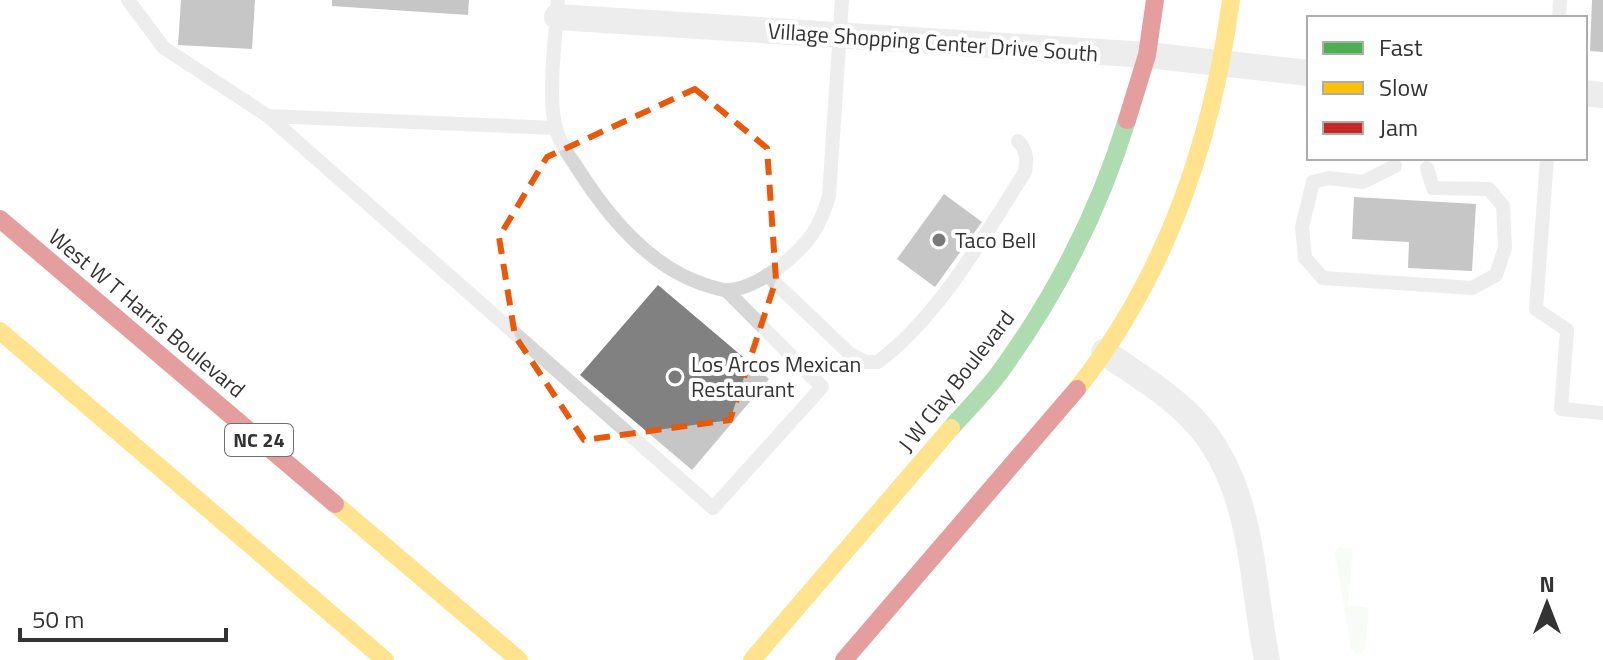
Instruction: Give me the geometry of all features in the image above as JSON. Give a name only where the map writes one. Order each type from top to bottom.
[{"type":"street","name":"J W Clay Boulevard","points":[[752,660],[962,419],[999,373],[1064,274],[1112,169],[1147,55],[1155,0]]},
{"type":"street","points":[[844,660],[1054,418],[1104,352],[1133,306],[1174,224],[1204,140],[1231,0]]},
{"type":"street","name":"Village Shopping Center Drive South","points":[[557,9],[840,36],[1147,55],[1307,73]]},
{"type":"street","name":"West W T Harris Boulevard","points":[[0,219],[519,660]]},
{"type":"street","points":[[0,331],[385,660]]},
{"type":"street","points":[[1104,352],[1180,407],[1205,433],[1224,462],[1241,502],[1267,660]]},
{"type":"lane","points":[[128,0],[164,48],[268,116],[713,508],[822,387],[727,291],[673,271],[626,232],[596,199],[555,128],[552,106],[557,9]]},
{"type":"lane","points":[[727,291],[767,275],[802,248],[820,225],[827,203],[842,0]]},
{"type":"lane","points":[[268,116],[555,128]]},
{"type":"lane","points":[[767,275],[850,354],[865,362],[878,362],[911,331],[964,268],[1025,172],[1027,159],[1018,141]]},
{"type":"lane","points":[[1547,160],[1536,309],[1567,330],[1561,409],[1603,413]]},
{"type":"lane","points":[[1395,166],[1363,182],[1329,178],[1313,182],[1302,227],[1303,242],[1305,258],[1323,278],[1472,288],[1496,275],[1505,248],[1503,206],[1489,189],[1433,188],[1427,168]]},
{"type":"highlighted area","points":[[695,89],[767,148],[776,280],[730,420],[584,440],[515,336],[499,237],[547,157]]},
{"type":"shaded area","points":[[1338,547],[1353,549],[1348,605],[1369,608],[1362,653],[1356,654],[1351,650],[1335,553]]},
{"type":"building","points":[[181,0],[255,0],[252,49],[178,45]]},
{"type":"building","points":[[332,0],[469,0],[468,15],[332,6]]},
{"type":"building","points":[[1592,0],[1603,0],[1603,52],[1590,51]]},
{"type":"building","name":"Taco Bell","points":[[944,194],[982,222],[935,287],[897,259]]},
{"type":"building","points":[[1354,197],[1476,204],[1472,271],[1408,268],[1409,242],[1352,239]]},
{"type":"building","name":"Los Arcos Mexican Restaurant","points":[[658,285],[769,379],[692,470],[580,375]]},
{"type":"traffic: fast","points":[[951,428],[1000,372],[1040,313],[1089,219],[1127,120]]},
{"type":"traffic: slow","points":[[1077,389],[1136,301],[1180,205],[1211,105],[1231,0]]},
{"type":"traffic: slow","points":[[0,331],[385,660]]},
{"type":"traffic: slow","points":[[752,660],[951,428]]},
{"type":"traffic: slow","points":[[335,504],[519,660]]},
{"type":"traffic: jam","points":[[1127,120],[1147,55],[1155,0]]},
{"type":"traffic: jam","points":[[0,219],[335,504]]},
{"type":"traffic: jam","points":[[844,660],[1077,389]]},
{"type":"place","name":"Taco Bell","points":[[939,240]]},
{"type":"place","name":"Los Arcos Mexican Restaurant","points":[[675,377]]}]
